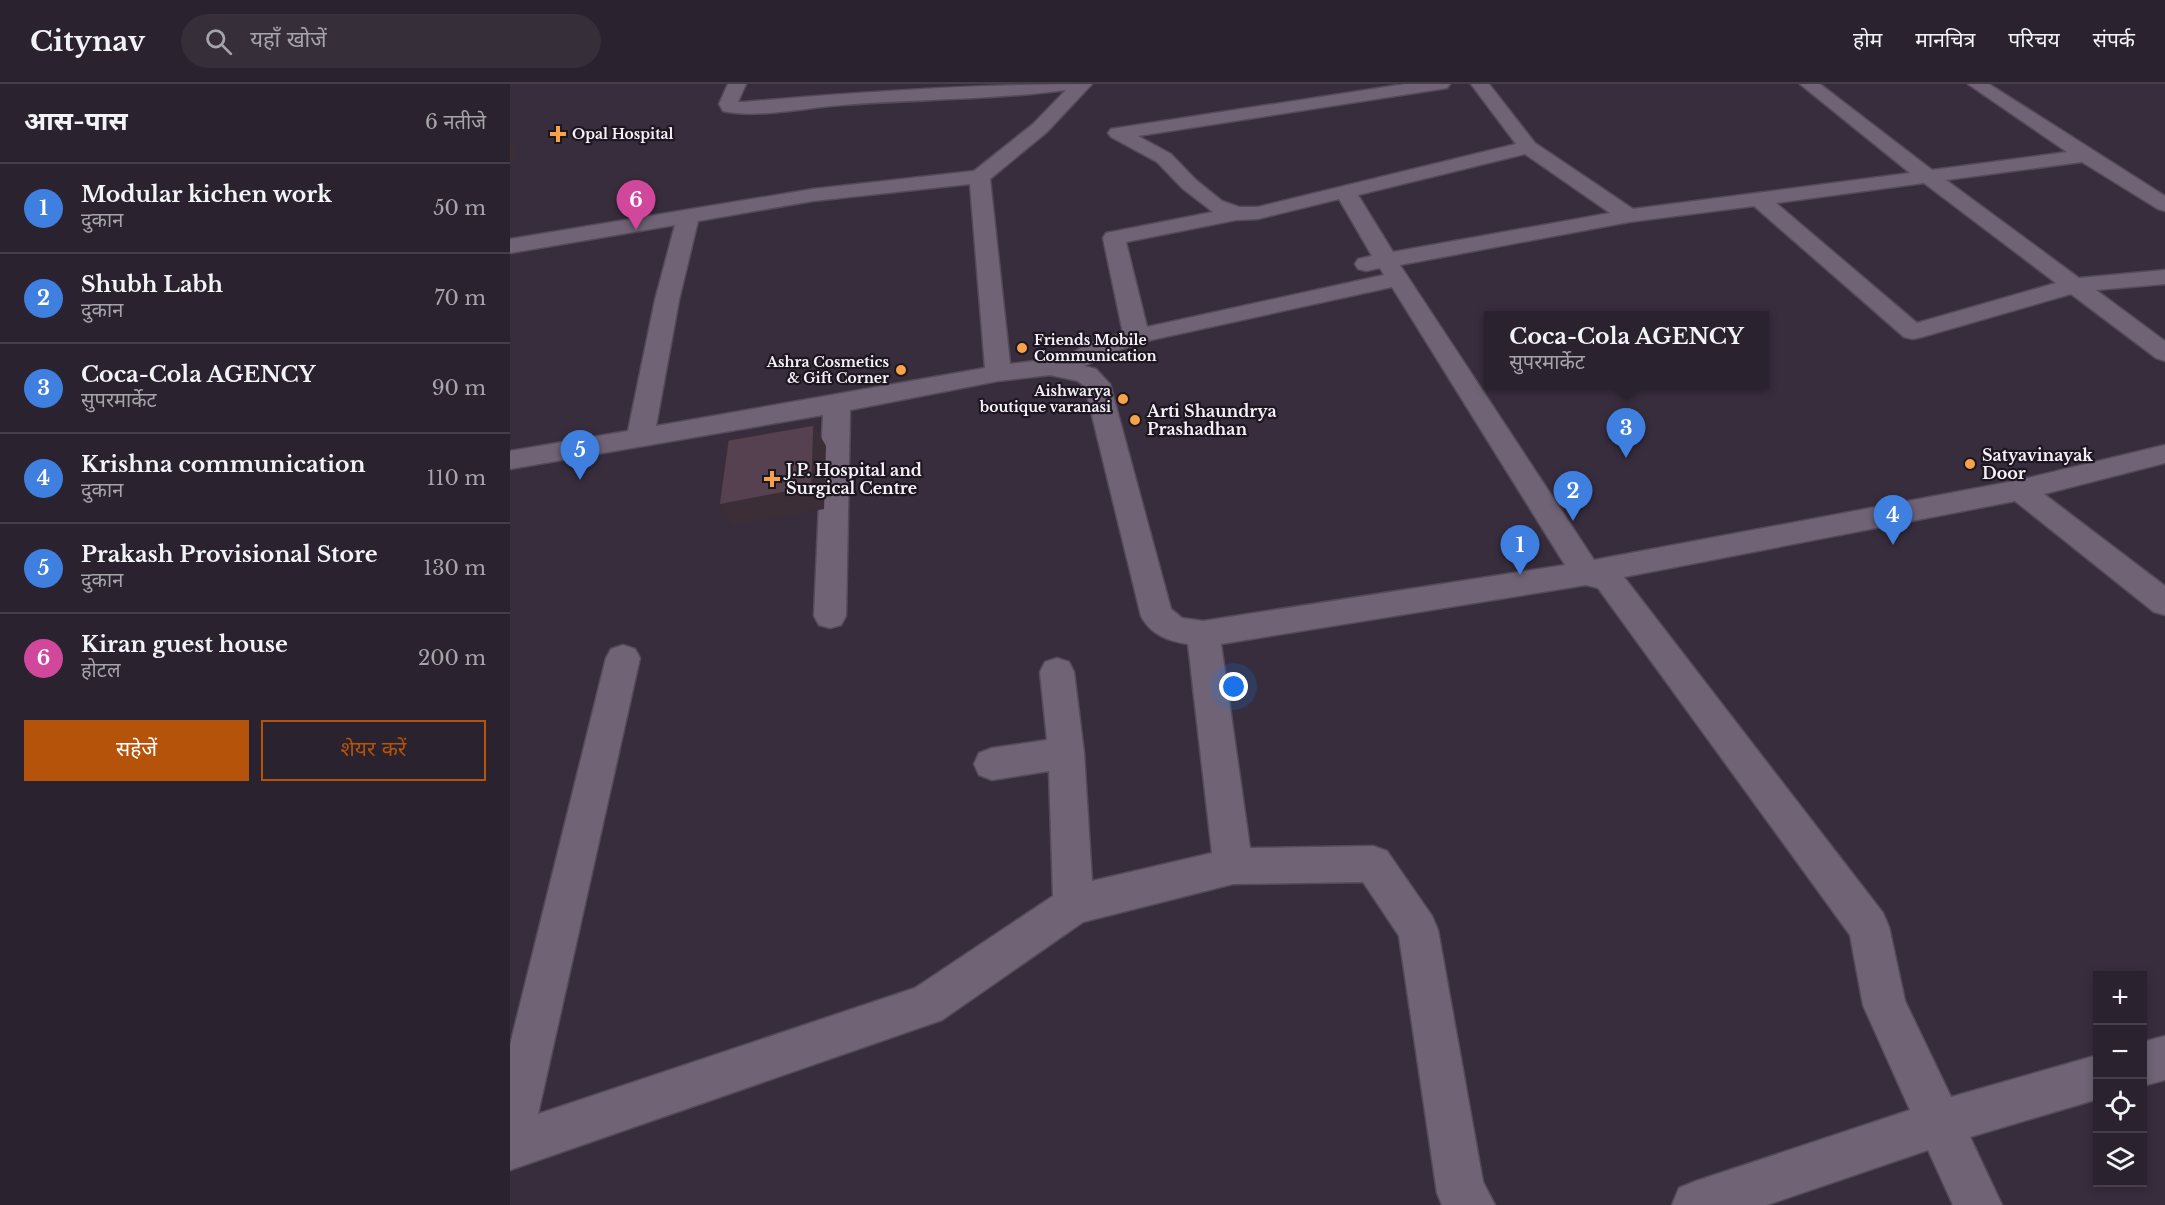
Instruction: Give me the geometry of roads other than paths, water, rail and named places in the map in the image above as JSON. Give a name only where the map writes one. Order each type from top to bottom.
[{"type":"street","points":[[737,84],[728,104],[730,107],[744,108],[845,99],[1013,92],[1075,84]]},
{"type":"street","points":[[510,246],[813,195],[980,177],[1040,128],[1083,84]]},
{"type":"street","points":[[1236,214],[1215,205],[1189,184],[1164,158],[1118,133],[1441,84]]},
{"type":"street","points":[[1480,84],[1528,147],[1629,216]]},
{"type":"street","points":[[1809,84],[1927,176],[2165,353]]},
{"type":"street","points":[[1977,84],[2165,205]]},
{"type":"street","points":[[1137,338],[1114,238],[1236,214],[1258,213],[1528,147]]},
{"type":"street","points":[[1063,369],[1075,359],[1092,351],[1137,338],[1392,270],[1629,216],[2086,156]]},
{"type":"street","points":[[980,177],[998,373]]},
{"type":"street","points":[[1345,191],[1392,270],[1586,573],[1609,580],[1869,927],[1884,1005],[1978,1205]]},
{"type":"street","points":[[1759,199],[1913,332],[2076,285],[2165,277]]},
{"type":"street","points":[[640,438],[667,300],[688,217]]},
{"type":"street","points":[[1340,269],[1392,270]]},
{"type":"street","points":[[510,460],[837,404],[998,373],[1050,367],[1087,375],[1097,384],[1158,616],[1174,629],[1203,634],[1586,573],[2020,490],[2165,454]]},
{"type":"street","points":[[830,616],[837,404]]},
{"type":"street","points":[[2020,490],[2165,603]]},
{"type":"street","points":[[1203,634],[1233,866]]},
{"type":"street","points":[[510,1138],[623,658]]},
{"type":"street","points":[[1057,672],[1066,753],[1073,904]]},
{"type":"street","points":[[993,764],[1066,753]]},
{"type":"street","points":[[510,1147],[927,1005],[1073,904],[1233,866],[1373,864],[1418,930],[1461,1193],[1471,1205]]},
{"type":"street","points":[[2147,1063],[2165,1058]]},
{"type":"street","points":[[1696,1205],[1940,1123],[2093,1078]]},
{"type":"place","name":"Opal Hospital","points":[[558,134]]},
{"type":"place","name":"Kiran guest house","points":[[636,230]]},
{"type":"place","name":"Friends Mobile Communication","points":[[1022,348]]},
{"type":"place","name":"Ashra Cosmetics & Gift Corner","points":[[901,370]]},
{"type":"place","name":"Aishwarya boutique varanasi","points":[[1123,399]]},
{"type":"place","name":"Arti Shaundrya Prashadhan","points":[[1135,420]]},
{"type":"place","name":"Coca-Cola AGENCY","points":[[1626,458]]},
{"type":"place","name":"Satyavinayak Door","points":[[1970,464]]},
{"type":"place","name":"J.P. Hospital and Surgical Centre","points":[[772,479]]},
{"type":"place","name":"Prakash Provisional Store","points":[[580,480]]},
{"type":"place","name":"Shubh Labh","points":[[1573,521]]},
{"type":"place","name":"Krishna communication","points":[[1893,545]]},
{"type":"place","name":"Modular kichen work","points":[[1520,575]]}]
